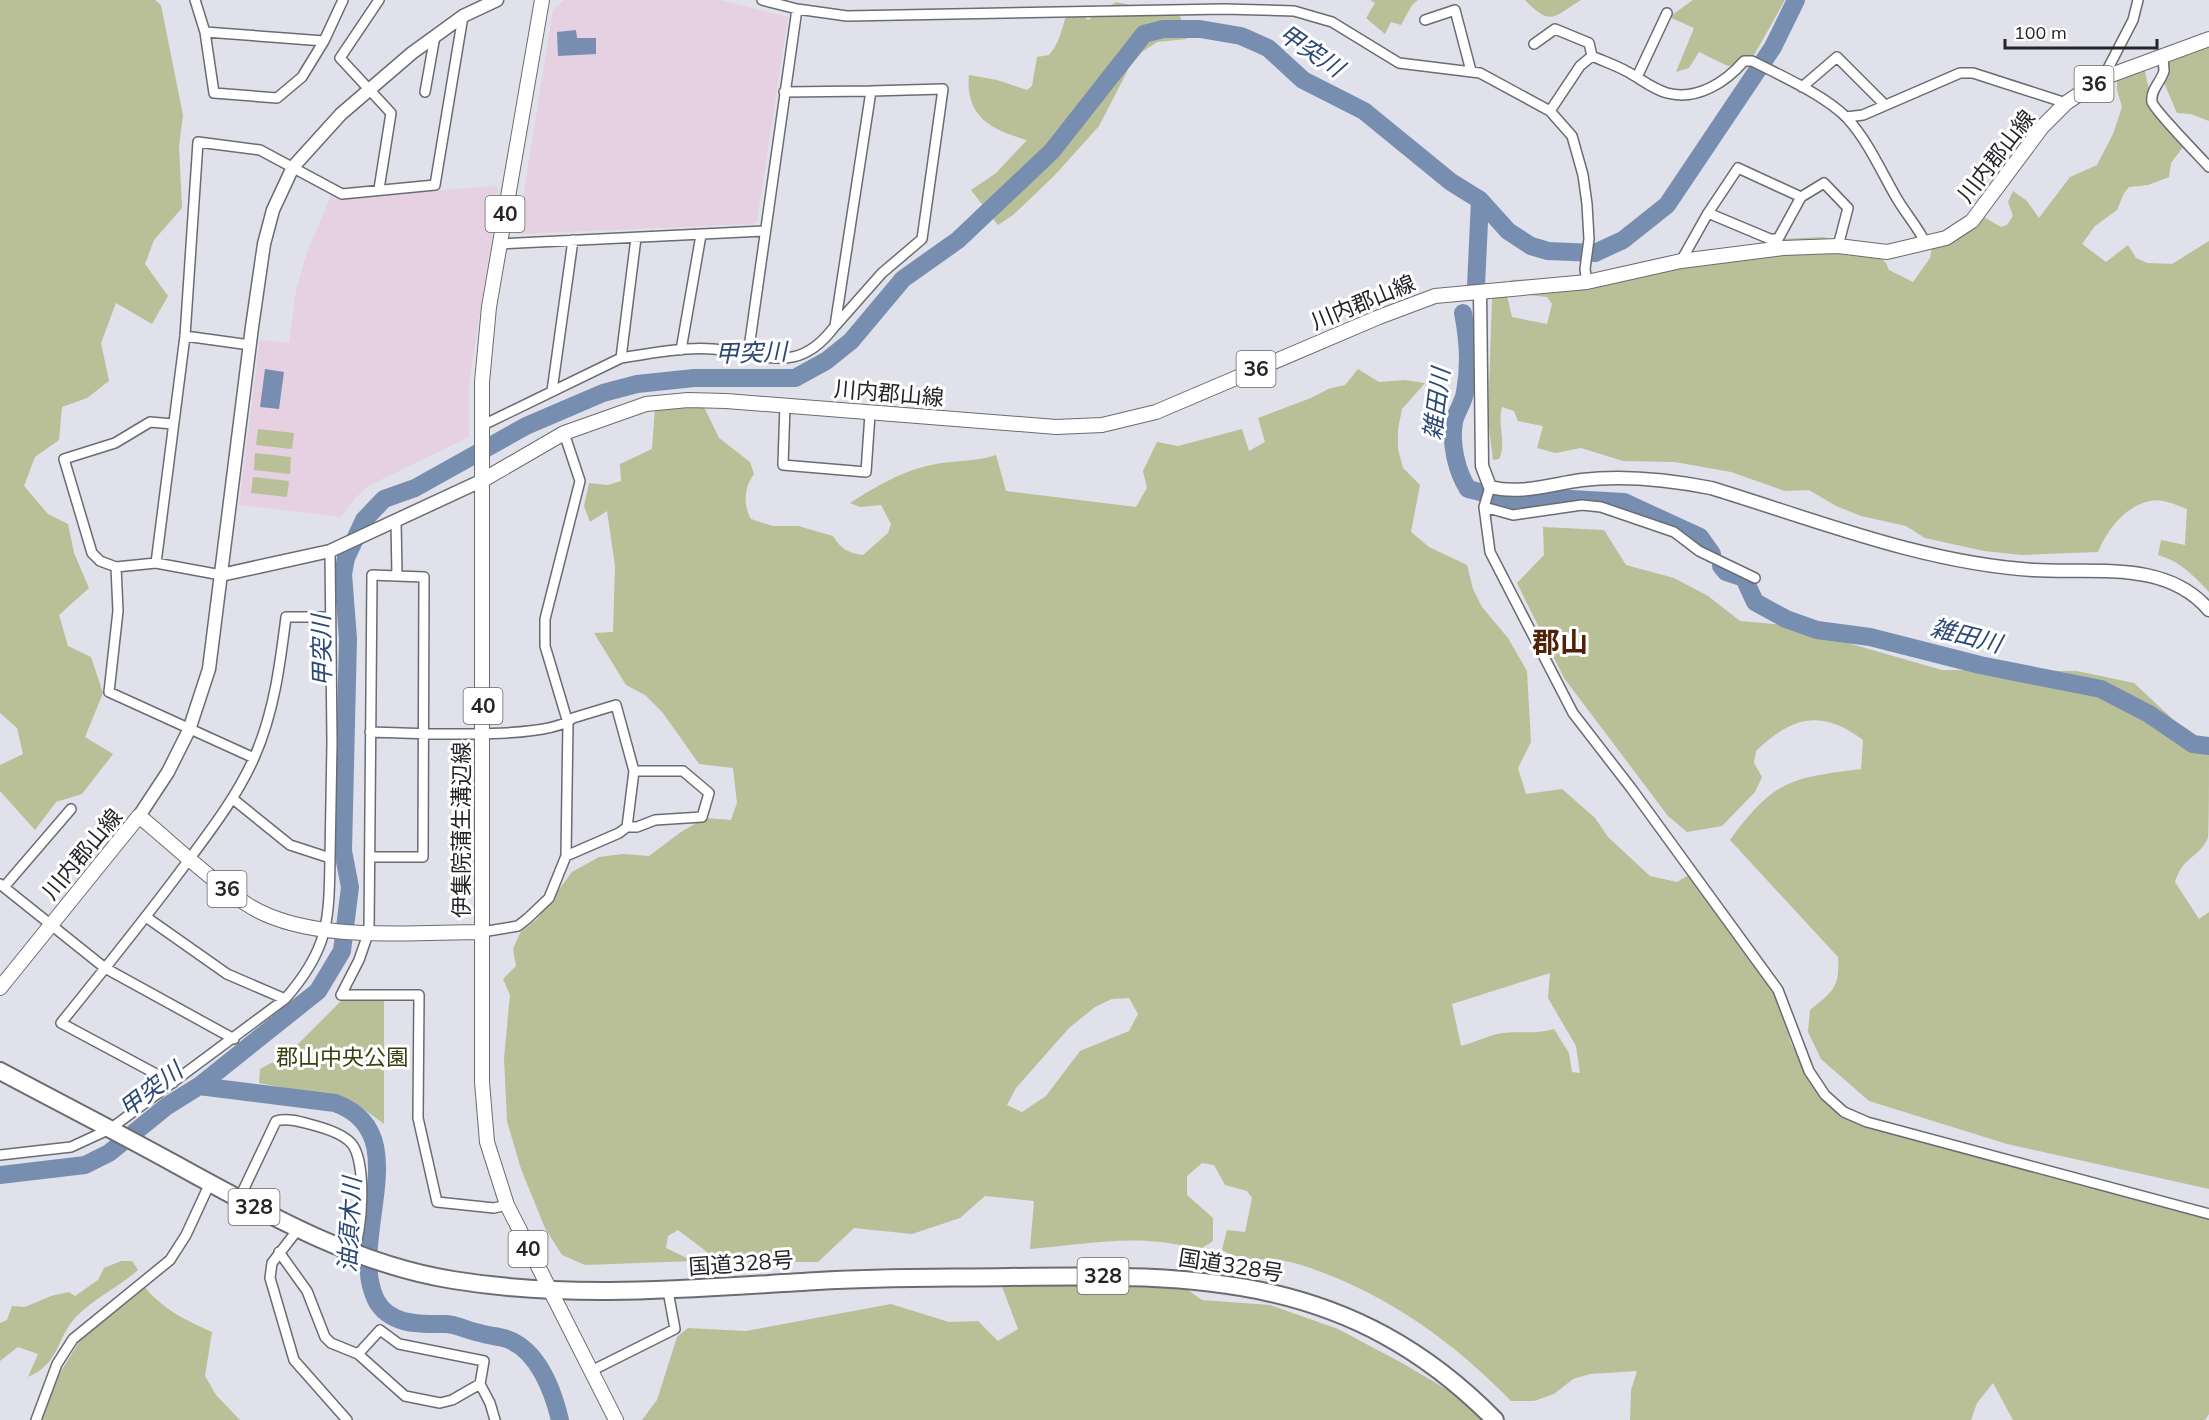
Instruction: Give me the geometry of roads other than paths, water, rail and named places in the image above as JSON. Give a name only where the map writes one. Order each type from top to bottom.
[{"type":"highway","name":"国道328号","points":[[0,1071],[239,1199],[299,1228],[355,1253],[390,1265],[446,1279],[550,1292],[668,1291],[821,1280],[1044,1277],[1130,1276],[1226,1283],[1266,1291],[1319,1306],[1386,1336],[1441,1373],[1495,1420]]},
{"type":"main road","name":"伊集院蒲生溝辺線","points":[[542,0],[484,351],[481,428],[483,457],[484,1120],[492,1161],[507,1205],[616,1420]]},
{"type":"main road","name":"川内郡山線","points":[[483,480],[564,433],[646,404],[688,400],[785,404],[870,414],[1056,427],[1102,425],[1156,411],[1379,316],[1435,296],[1480,292],[1783,248],[1838,246],[1887,252],[1926,244],[1946,238],[1972,221],[2042,128],[2066,104],[2103,78],[2209,39]]},
{"type":"main road","name":"川内郡山線","points":[[0,988],[139,816],[189,860],[246,904],[268,916],[296,926],[328,931],[482,932]]},
{"type":"street","points":[[195,0],[205,32],[214,93],[277,98],[302,77],[324,42],[343,0]]},
{"type":"street","points":[[379,0],[340,58],[391,113],[379,189]]},
{"type":"street","points":[[139,816],[168,772],[189,730],[209,669],[264,244],[273,210],[293,167],[315,140],[435,36],[463,16],[497,0]]},
{"type":"street","points":[[762,0],[797,9],[848,16],[1082,11],[1225,4],[1314,15],[1356,35],[1399,63],[1471,71],[1489,76],[1550,111],[1568,130],[1578,152],[1584,184],[1588,239],[1586,275]]},
{"type":"street","points":[[1015,0],[1016,12]]},
{"type":"street","points":[[1082,0],[1082,11]]},
{"type":"street","points":[[2103,78],[2133,20],[2138,0]]},
{"type":"street","points":[[748,355],[797,9]]},
{"type":"street","points":[[1425,20],[1455,10],[1471,71]]},
{"type":"street","points":[[1637,77],[1667,13]]},
{"type":"street","points":[[156,563],[185,336],[198,142],[260,150],[342,194],[435,185],[463,16]]},
{"type":"street","points":[[1534,44],[1555,29],[1589,43],[1592,56]]},
{"type":"street","points":[[205,32],[324,42]]},
{"type":"street","points":[[425,92],[435,36]]},
{"type":"street","points":[[1550,111],[1580,66],[1592,56]]},
{"type":"street","points":[[1592,56],[1667,93],[1708,90],[1729,78],[1744,61],[1752,61],[1802,87],[1846,117],[1864,139],[1906,214],[1920,231],[1926,244]]},
{"type":"street","points":[[1802,87],[1837,57],[1884,104]]},
{"type":"street","points":[[2163,57],[2163,72],[2154,90],[2152,102],[2156,112],[2183,136],[2209,167]]},
{"type":"street","points":[[1846,117],[1863,115],[1960,73],[1973,73],[2066,104]]},
{"type":"street","points":[[481,428],[621,358],[681,350],[713,349],[788,358],[809,353],[824,341],[882,273],[922,239],[943,89],[784,92]]},
{"type":"street","points":[[836,326],[871,91]]},
{"type":"street","points":[[1681,261],[1708,213],[1738,168],[1801,197]]},
{"type":"street","points":[[1708,213],[1770,239],[1778,239],[1801,197],[1824,183],[1848,208],[1838,246]]},
{"type":"street","points":[[500,244],[764,231]]},
{"type":"street","points":[[681,350],[701,235]]},
{"type":"street","points":[[621,358],[636,238]]},
{"type":"street","points":[[552,391],[573,240]]},
{"type":"street","points":[[1480,292],[1482,466],[1490,487],[1484,507],[1490,552],[1572,714],[1631,788],[1779,990],[1809,1071],[1825,1095],[1844,1112],[1867,1122],[2209,1214]]},
{"type":"street","points":[[185,336],[250,345]]},
{"type":"street","points":[[785,404],[783,465],[866,472],[870,414]]},
{"type":"street","points":[[173,424],[150,422],[115,443],[64,459],[92,553],[100,561],[116,567],[156,563],[221,575],[330,551],[483,480]]},
{"type":"street","points":[[482,932],[518,926],[528,918],[549,898],[566,856],[568,723],[545,646],[545,619],[580,481],[564,433]]},
{"type":"street","points":[[1490,487],[1508,492],[1584,480],[1680,482],[1711,488],[1898,546],[1965,563],[2033,570],[2150,574],[2175,582],[2209,610]]},
{"type":"street","points":[[1484,507],[1513,515],[1582,505],[1601,507],[1674,532],[1699,551],[1755,578]]},
{"type":"street","points":[[396,520],[397,576]]},
{"type":"street","points":[[0,1155],[72,1147],[112,1130],[285,999],[302,980],[316,956],[328,931],[332,743],[330,551]]},
{"type":"street","points":[[116,567],[118,611],[109,692],[254,758]]},
{"type":"street","points":[[371,857],[423,857],[424,577],[372,575],[371,857],[366,932],[359,960],[341,995],[419,995],[418,1118],[437,1202],[494,1208],[507,1205]]},
{"type":"street","points":[[173,1083],[62,1023],[147,917],[233,799],[254,758],[269,717],[279,677],[286,617],[330,616]]},
{"type":"street","points":[[370,732],[534,732],[568,723],[573,718],[616,705],[634,771],[627,827]]},
{"type":"street","points":[[566,856],[619,833],[627,827],[637,827],[655,820],[702,817],[708,793],[683,771],[634,771]]},
{"type":"street","points":[[233,799],[290,844],[310,854],[330,858]]},
{"type":"street","points":[[71,809],[2,886],[105,968],[234,1039]]},
{"type":"street","points":[[147,917],[227,974],[285,999]]},
{"type":"street","points":[[239,1199],[276,1121],[292,1120],[315,1125],[346,1138],[358,1153],[361,1168],[359,1237],[355,1253]]},
{"type":"street","points":[[36,1420],[57,1364],[73,1339],[170,1260],[186,1235],[210,1183]]},
{"type":"street","points":[[299,1228],[272,1263],[270,1278],[294,1360],[347,1420]]},
{"type":"street","points":[[279,1252],[307,1291],[325,1337],[331,1343],[358,1354],[405,1396],[440,1403],[452,1400],[480,1384]]},
{"type":"street","points":[[591,1371],[675,1329],[668,1291]]},
{"type":"street","points":[[358,1354],[380,1330],[399,1344],[484,1361],[480,1384],[490,1403],[495,1420]]},
{"type":"water","points":[[576,30],[577,38],[596,38],[596,54],[558,56],[557,32]]},
{"type":"water","points":[[265,369],[284,372],[279,409],[260,407]]},
{"type":"waterway","name":"甲突川","points":[[0,1175],[85,1165],[109,1153],[167,1106],[199,1086],[318,991],[342,951],[350,887],[343,851],[348,639],[343,574],[346,558],[364,520],[384,499],[415,488],[526,426],[603,393],[637,384],[694,378],[795,378],[826,361],[851,341],[903,279],[958,240],[1052,151],[1144,34],[1163,29],[1200,29],[1241,36],[1268,48],[1303,80],[1364,111],[1451,182],[1480,200],[1508,231],[1531,246],[1548,251],[1595,253],[1623,240],[1667,205],[1773,47],[1796,0]]},
{"type":"waterway","name":"雑田川","points":[[1476,286],[1480,200]]},
{"type":"waterway","name":"雑田川","points":[[1463,313],[1468,372],[1464,396],[1454,422],[1453,439],[1458,466],[1468,489],[1513,500],[1571,499],[1624,502],[1700,537],[1712,554]]},
{"type":"waterway","name":"雑田川","points":[[1721,566],[1726,572],[1744,578],[1755,602],[1786,619],[1817,630],[1870,637],[1980,665],[2101,689],[2149,714],[2193,744],[2209,746]]},
{"type":"waterway","name":"油須木川","points":[[199,1086],[335,1103],[360,1118],[373,1138],[377,1162],[369,1248],[369,1275],[376,1300],[389,1315],[407,1322],[454,1325],[518,1344],[536,1362],[553,1397],[560,1420]]},
{"type":"district","name":"郡山","points":[[1560,642]]},
{"type":"park label","name":"郡山中央公園","points":[[342,1057]]}]
